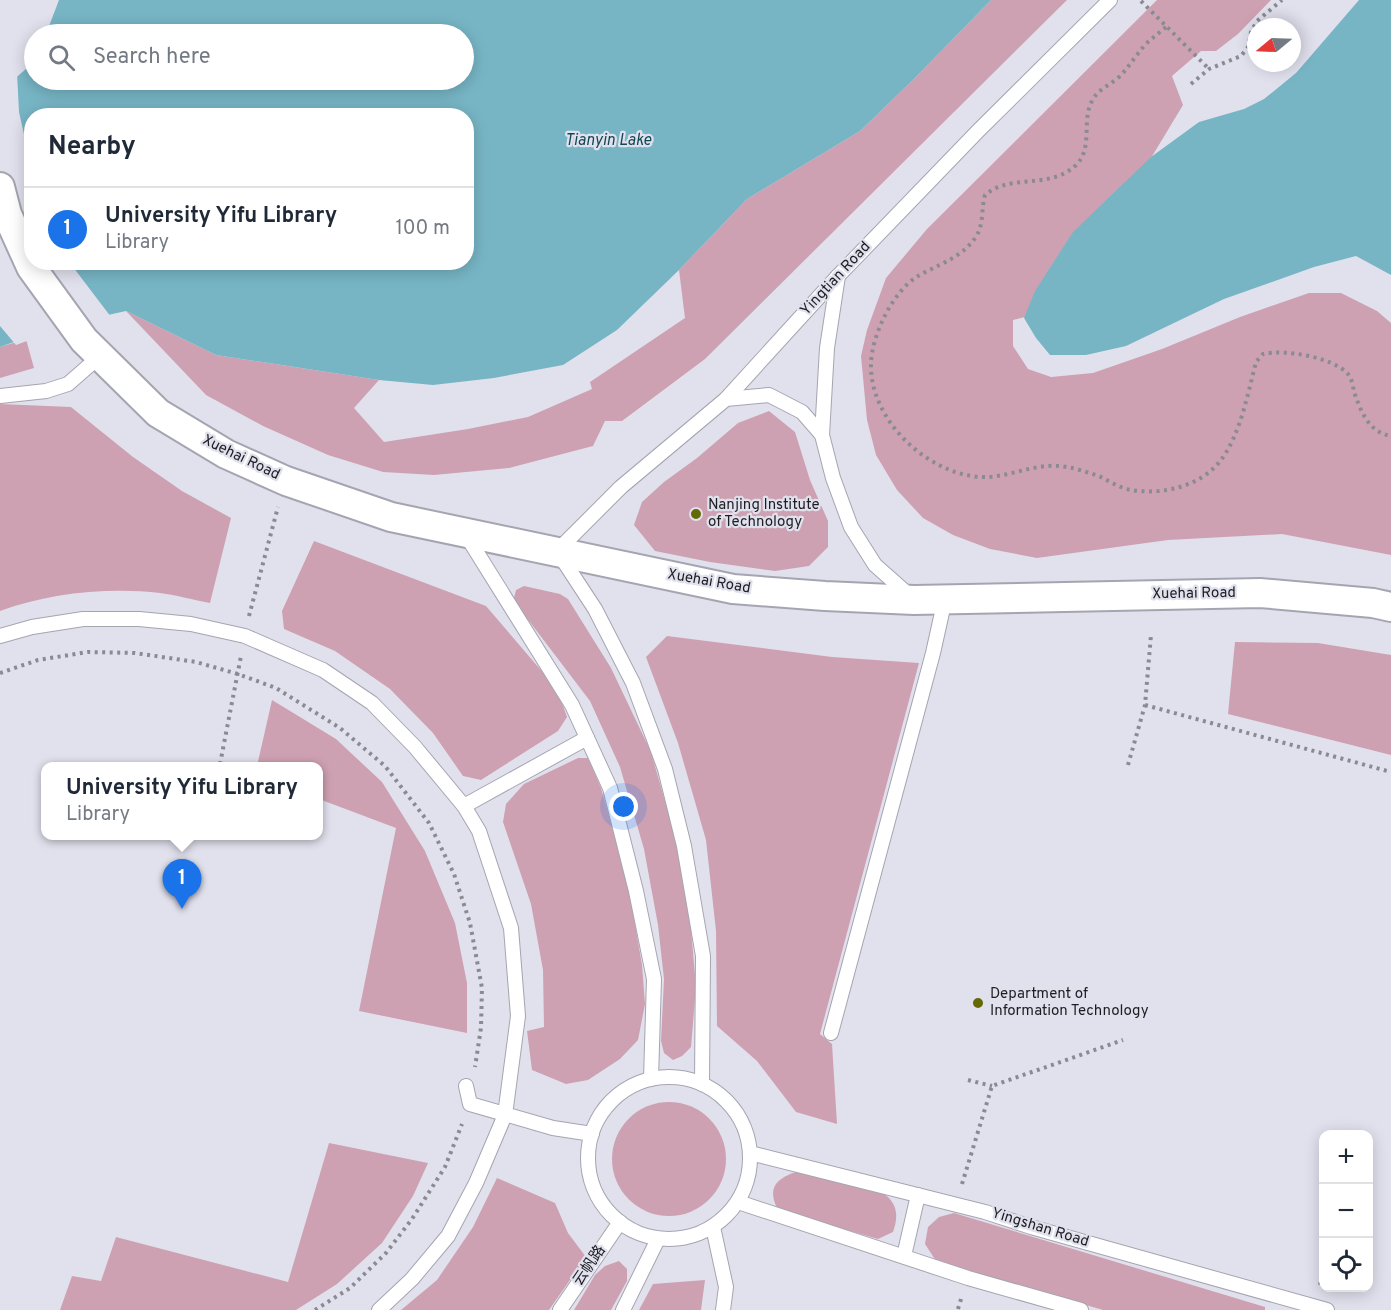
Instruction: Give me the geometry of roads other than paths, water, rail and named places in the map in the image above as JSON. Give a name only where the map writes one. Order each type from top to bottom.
[{"type":"street","name":"Xuehai Road","points":[[0,187],[7,214],[24,252]]},
{"type":"street","name":"Xuehai Road","points":[[33,270],[92,348],[158,413],[226,454],[286,481],[391,517],[733,589],[914,600],[1260,593],[1373,603],[1391,607]]},
{"type":"lane","name":"Yingtian Road","points":[[557,551],[621,488],[726,399],[838,276],[978,130],[1110,0]]},
{"type":"lane","points":[[838,276],[827,348],[822,435],[833,478],[851,527],[875,565],[914,600]]},
{"type":"lane","points":[[0,396],[46,391],[68,384],[92,348]]},
{"type":"lane","points":[[726,399],[769,395],[802,412],[822,435]]},
{"type":"lane","points":[[465,534],[572,705],[610,788],[636,891],[654,979],[651,1079]]},
{"type":"lane","points":[[557,551],[595,609],[633,683],[665,769],[684,846],[703,956],[702,1084]]},
{"type":"lane","points":[[831,1033],[930,664],[945,599]]},
{"type":"lane","points":[[0,636],[32,627],[83,618],[139,619],[191,624],[245,636],[323,670],[372,703],[415,747],[464,806],[480,831],[511,928],[518,1016],[505,1115],[476,1183],[448,1236],[412,1279],[379,1310]]},
{"type":"lane","points":[[464,806],[587,738]]},
{"type":"lane","points":[[676,1077],[702,1084],[720,1095],[735,1112],[746,1131],[750,1153],[748,1179],[738,1202],[727,1216],[713,1227],[686,1238],[658,1239],[638,1233],[620,1222],[603,1205],[592,1182],[589,1158],[592,1134],[601,1115],[614,1099],[631,1087],[651,1079],[676,1077]]},
{"type":"lane","points":[[466,1086],[470,1104],[553,1128],[592,1134]]},
{"type":"lane","name":"Yingshan Road","points":[[750,1153],[956,1205],[1297,1306],[1327,1310]]},
{"type":"lane","points":[[904,1256],[918,1195]]},
{"type":"lane","points":[[738,1202],[968,1278],[1081,1310]]},
{"type":"lane","name":"云帆路","points":[[560,1310],[620,1222]]},
{"type":"lane","points":[[713,1227],[726,1287],[723,1310]]},
{"type":"lane","points":[[623,1310],[658,1239]]},
{"type":"water","name":"Tianyin Lake","points":[[59,0],[991,0],[860,131],[747,199],[617,330],[563,365],[494,378],[433,385],[379,380],[216,355],[126,311],[58,326],[0,347],[0,85],[12,81],[24,71],[24,90],[474,90],[474,24],[50,24]]},
{"type":"water","points":[[1359,0],[1391,0],[1391,275],[1356,256],[1314,267],[1224,299],[1126,346],[1086,355],[1050,355],[1024,318],[1035,291],[1073,232],[1151,157],[1199,122],[1244,109],[1264,99],[1297,72],[1301,72],[1301,67]]},
{"type":"place","name":"Nanjing Institute of Technology","points":[[696,514]]},
{"type":"place","name":"University Yifu Library","points":[[182,909]]},
{"type":"place","name":"Department of Information Technology","points":[[978,1003]]}]
